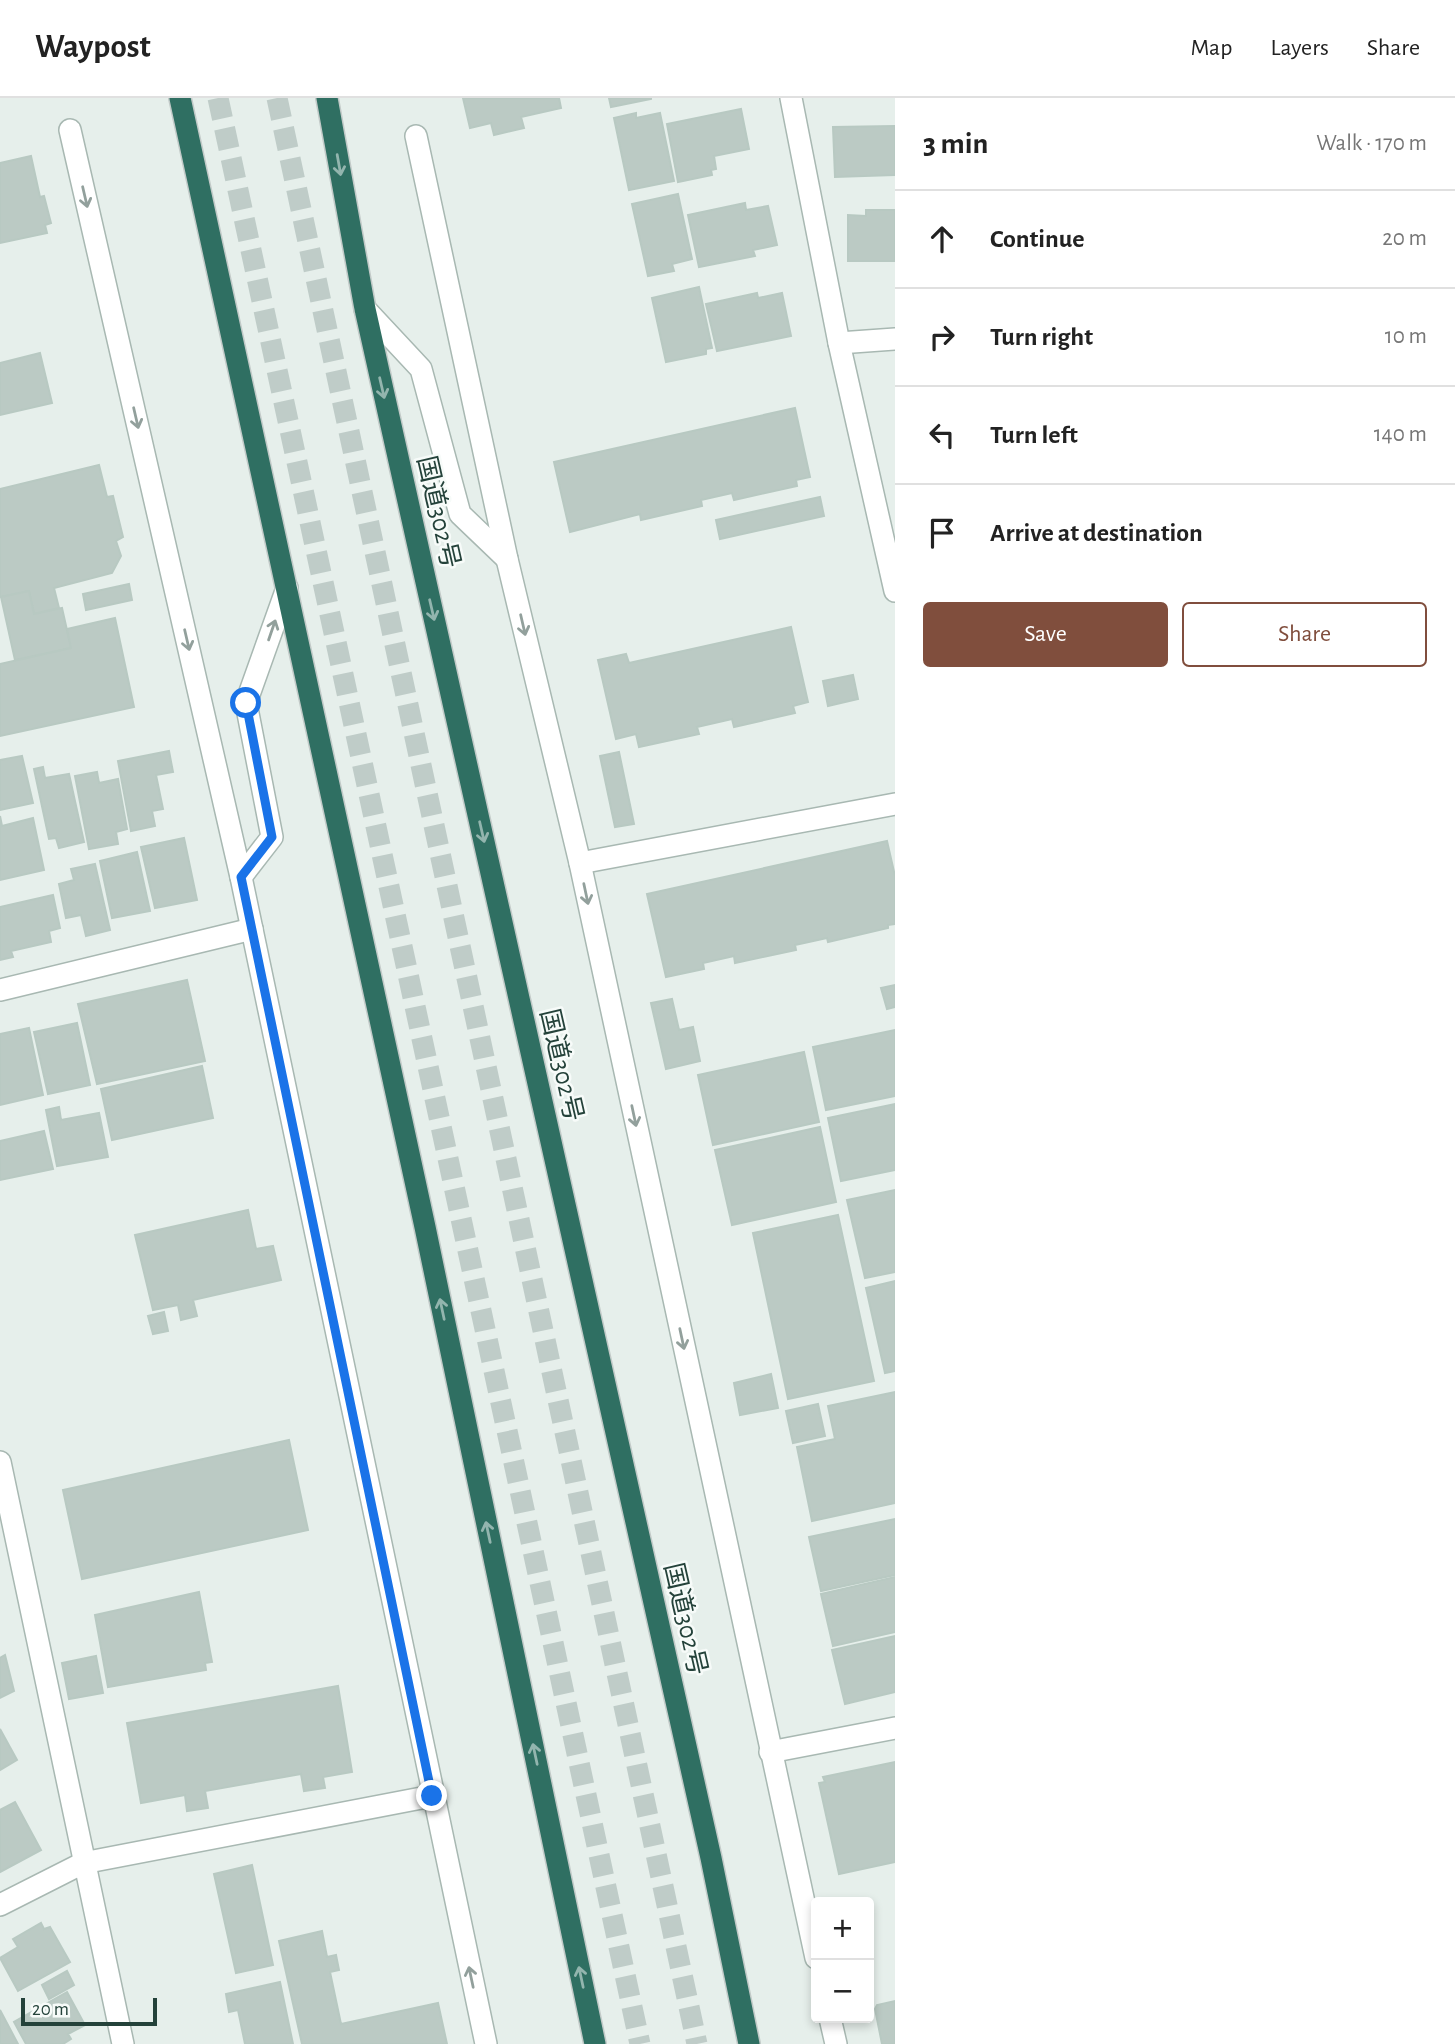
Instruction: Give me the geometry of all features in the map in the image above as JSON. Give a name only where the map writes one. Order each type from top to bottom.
[{"type":"highway","points":[[180,98],[425,1227],[595,2044]]},
{"type":"highway","name":"国道302号","points":[[327,98],[365,309],[708,1845],[749,2044]]},
{"type":"street","points":[[791,98],[839,342],[895,591]]},
{"type":"street","points":[[70,130],[241,877],[486,2044]]},
{"type":"street","points":[[416,136],[507,559],[580,863],[811,1936]]},
{"type":"street","points":[[365,309],[421,369],[460,514],[507,559]]},
{"type":"street","points":[[839,342],[895,339]]},
{"type":"street","points":[[241,877],[272,837],[246,703],[287,588]]},
{"type":"street","points":[[580,863],[895,804]]},
{"type":"street","points":[[0,990],[252,929]]},
{"type":"street","points":[[0,1462],[4,1501],[124,2044]]},
{"type":"street","points":[[770,1752],[895,1728]]},
{"type":"street","points":[[0,1905],[83,1863],[432,1796]]},
{"type":"street","points":[[831,2023],[836,2044]]},
{"type":"building","points":[[463,98],[559,98],[561,108],[521,117],[524,128],[494,135],[491,123],[470,128]]},
{"type":"building","points":[[609,98],[651,98],[651,99],[611,107]]},
{"type":"building","points":[[741,109],[749,149],[714,156],[716,169],[711,170],[712,175],[678,182],[667,124]]},
{"type":"building","points":[[636,113],[636,118],[660,113],[674,181],[629,190],[614,118]]},
{"type":"building","points":[[895,126],[895,175],[835,177],[833,127]]},
{"type":"building","points":[[31,156],[40,197],[44,196],[51,223],[45,225],[47,233],[0,243],[0,163]]},
{"type":"building","points":[[678,194],[692,259],[672,264],[674,271],[648,276],[632,204]]},
{"type":"building","points":[[745,203],[746,210],[768,206],[777,245],[753,250],[755,256],[699,267],[688,215]]},
{"type":"building","points":[[866,210],[895,210],[895,261],[848,261],[848,215],[866,216]]},
{"type":"building","points":[[699,287],[712,348],[706,349],[706,354],[666,362],[652,298]]},
{"type":"building","points":[[757,293],[758,298],[782,293],[791,336],[717,351],[706,304]]},
{"type":"building","points":[[40,353],[52,403],[0,415],[0,363]]},
{"type":"building","points":[[795,408],[810,477],[796,480],[797,486],[734,500],[732,493],[701,500],[702,506],[641,520],[640,514],[570,532],[554,462]]},
{"type":"building","points":[[99,465],[107,497],[113,496],[123,537],[116,541],[121,556],[112,573],[54,588],[59,608],[34,614],[29,591],[0,597],[0,489]]},
{"type":"building","points":[[820,497],[824,516],[720,539],[716,520]]},
{"type":"building","points":[[129,584],[132,600],[86,610],[83,594]]},
{"type":"building","points":[[29,591],[34,614],[62,608],[71,648],[15,660],[1,597]]},
{"type":"building","points":[[115,618],[134,707],[0,736],[0,664],[71,648],[67,629]]},
{"type":"building","points":[[791,627],[808,702],[793,706],[795,713],[734,727],[732,719],[697,727],[699,734],[639,747],[636,734],[616,739],[598,660],[626,654],[629,663]]},
{"type":"building","points":[[853,675],[858,699],[828,706],[823,681]]},
{"type":"building","points":[[169,751],[173,772],[156,775],[163,809],[152,811],[155,826],[131,831],[118,761]]},
{"type":"building","points":[[619,752],[634,824],[615,827],[600,756]]},
{"type":"building","points":[[22,756],[33,803],[0,810],[0,760]]},
{"type":"building","points":[[43,767],[45,778],[69,774],[84,842],[59,848],[56,838],[49,839],[34,769]]},
{"type":"building","points":[[97,772],[99,783],[118,779],[127,829],[116,832],[118,844],[89,849],[75,776]]},
{"type":"building","points":[[0,816],[2,826],[33,818],[44,870],[0,880]]},
{"type":"building","points":[[184,838],[197,900],[155,908],[141,847]]},
{"type":"building","points":[[887,841],[895,876],[895,924],[828,942],[827,938],[795,945],[796,950],[735,963],[734,956],[703,963],[704,969],[666,977],[647,894]]},
{"type":"building","points":[[137,852],[150,911],[112,918],[100,861]]},
{"type":"building","points":[[95,864],[110,930],[86,936],[81,915],[66,918],[59,884],[74,880],[71,869]]},
{"type":"building","points":[[53,895],[60,928],[49,931],[51,942],[11,951],[13,957],[0,960],[0,907]]},
{"type":"building","points":[[187,980],[205,1061],[97,1084],[78,1004]]},
{"type":"building","points":[[895,985],[895,1007],[887,1009],[881,988]]},
{"type":"building","points":[[672,999],[679,1030],[693,1027],[700,1061],[666,1069],[651,1003]]},
{"type":"building","points":[[77,1023],[90,1085],[48,1094],[34,1032]]},
{"type":"building","points":[[29,1028],[43,1095],[0,1105],[0,1034]]},
{"type":"building","points":[[895,1030],[895,1096],[826,1110],[813,1047]]},
{"type":"building","points":[[804,1052],[819,1122],[713,1145],[698,1075]]},
{"type":"building","points":[[202,1066],[213,1118],[112,1140],[101,1089]]},
{"type":"building","points":[[895,1104],[895,1170],[841,1181],[828,1118]]},
{"type":"building","points":[[59,1107],[61,1120],[99,1113],[108,1157],[57,1166],[46,1110]]},
{"type":"building","points":[[820,1127],[836,1202],[732,1225],[715,1150]]},
{"type":"building","points":[[44,1131],[53,1169],[0,1180],[0,1141]]},
{"type":"building","points":[[895,1190],[895,1272],[865,1278],[847,1200]]},
{"type":"building","points":[[248,1210],[256,1249],[273,1246],[281,1280],[193,1300],[197,1316],[181,1320],[178,1305],[153,1310],[135,1235]]},
{"type":"building","points":[[838,1215],[874,1381],[788,1399],[753,1233]]},
{"type":"building","points":[[895,1281],[895,1371],[885,1373],[866,1288]]},
{"type":"building","points":[[164,1312],[168,1331],[153,1334],[148,1316]]},
{"type":"building","points":[[771,1374],[778,1408],[740,1415],[734,1383]]},
{"type":"building","points":[[895,1392],[895,1503],[812,1521],[797,1447],[835,1439],[828,1406]]},
{"type":"building","points":[[818,1404],[825,1436],[793,1443],[786,1411]]},
{"type":"building","points":[[289,1440],[308,1530],[82,1579],[63,1490]]},
{"type":"building","points":[[895,1519],[895,1575],[821,1591],[809,1537]]},
{"type":"building","points":[[895,1577],[895,1632],[833,1646],[821,1594]]},
{"type":"building","points":[[199,1592],[212,1662],[205,1663],[206,1670],[108,1687],[95,1615]]},
{"type":"building","points":[[895,1636],[895,1692],[845,1704],[832,1650]]},
{"type":"building","points":[[5,1655],[14,1691],[0,1698],[0,1658]]},
{"type":"building","points":[[96,1656],[103,1693],[69,1699],[62,1663]]},
{"type":"building","points":[[338,1686],[352,1772],[323,1777],[325,1788],[304,1791],[301,1774],[205,1791],[208,1808],[187,1811],[185,1795],[141,1803],[127,1723]]},
{"type":"building","points":[[0,1729],[17,1760],[0,1770]]},
{"type":"building","points":[[895,1762],[895,1862],[839,1874],[819,1783],[825,1782],[823,1777]]},
{"type":"building","points":[[15,1802],[41,1850],[0,1872],[0,1810]]},
{"type":"building","points":[[252,1865],[273,1965],[236,1973],[214,1874]]},
{"type":"building","points":[[41,1923],[44,1929],[50,1927],[70,1962],[18,1991],[0,1958],[18,1947],[13,1939]]},
{"type":"building","points":[[322,1931],[327,1957],[336,1955],[339,1970],[330,1972],[341,2024],[438,2003],[447,2044],[302,2044],[279,1941]]},
{"type":"building","points":[[67,1971],[74,1985],[49,1999],[42,1985]]},
{"type":"building","points":[[280,1982],[293,2044],[245,2044],[238,2010],[229,2012],[226,1994]]},
{"type":"building","points":[[67,1992],[85,2025],[68,2034],[71,2039],[63,2044],[26,2044],[14,2022]]},
{"type":"building","points":[[895,2001],[895,2044],[882,2044],[875,2009],[877,2005]]},
{"type":"building","points":[[0,2010],[18,2044],[0,2044]]},
{"type":"tunnel","points":[[218,98],[640,2044]]},
{"type":"tunnel","points":[[277,98],[697,2044]]},
{"type":"route","points":[[246,703],[272,837],[241,877],[432,1796]]}]
